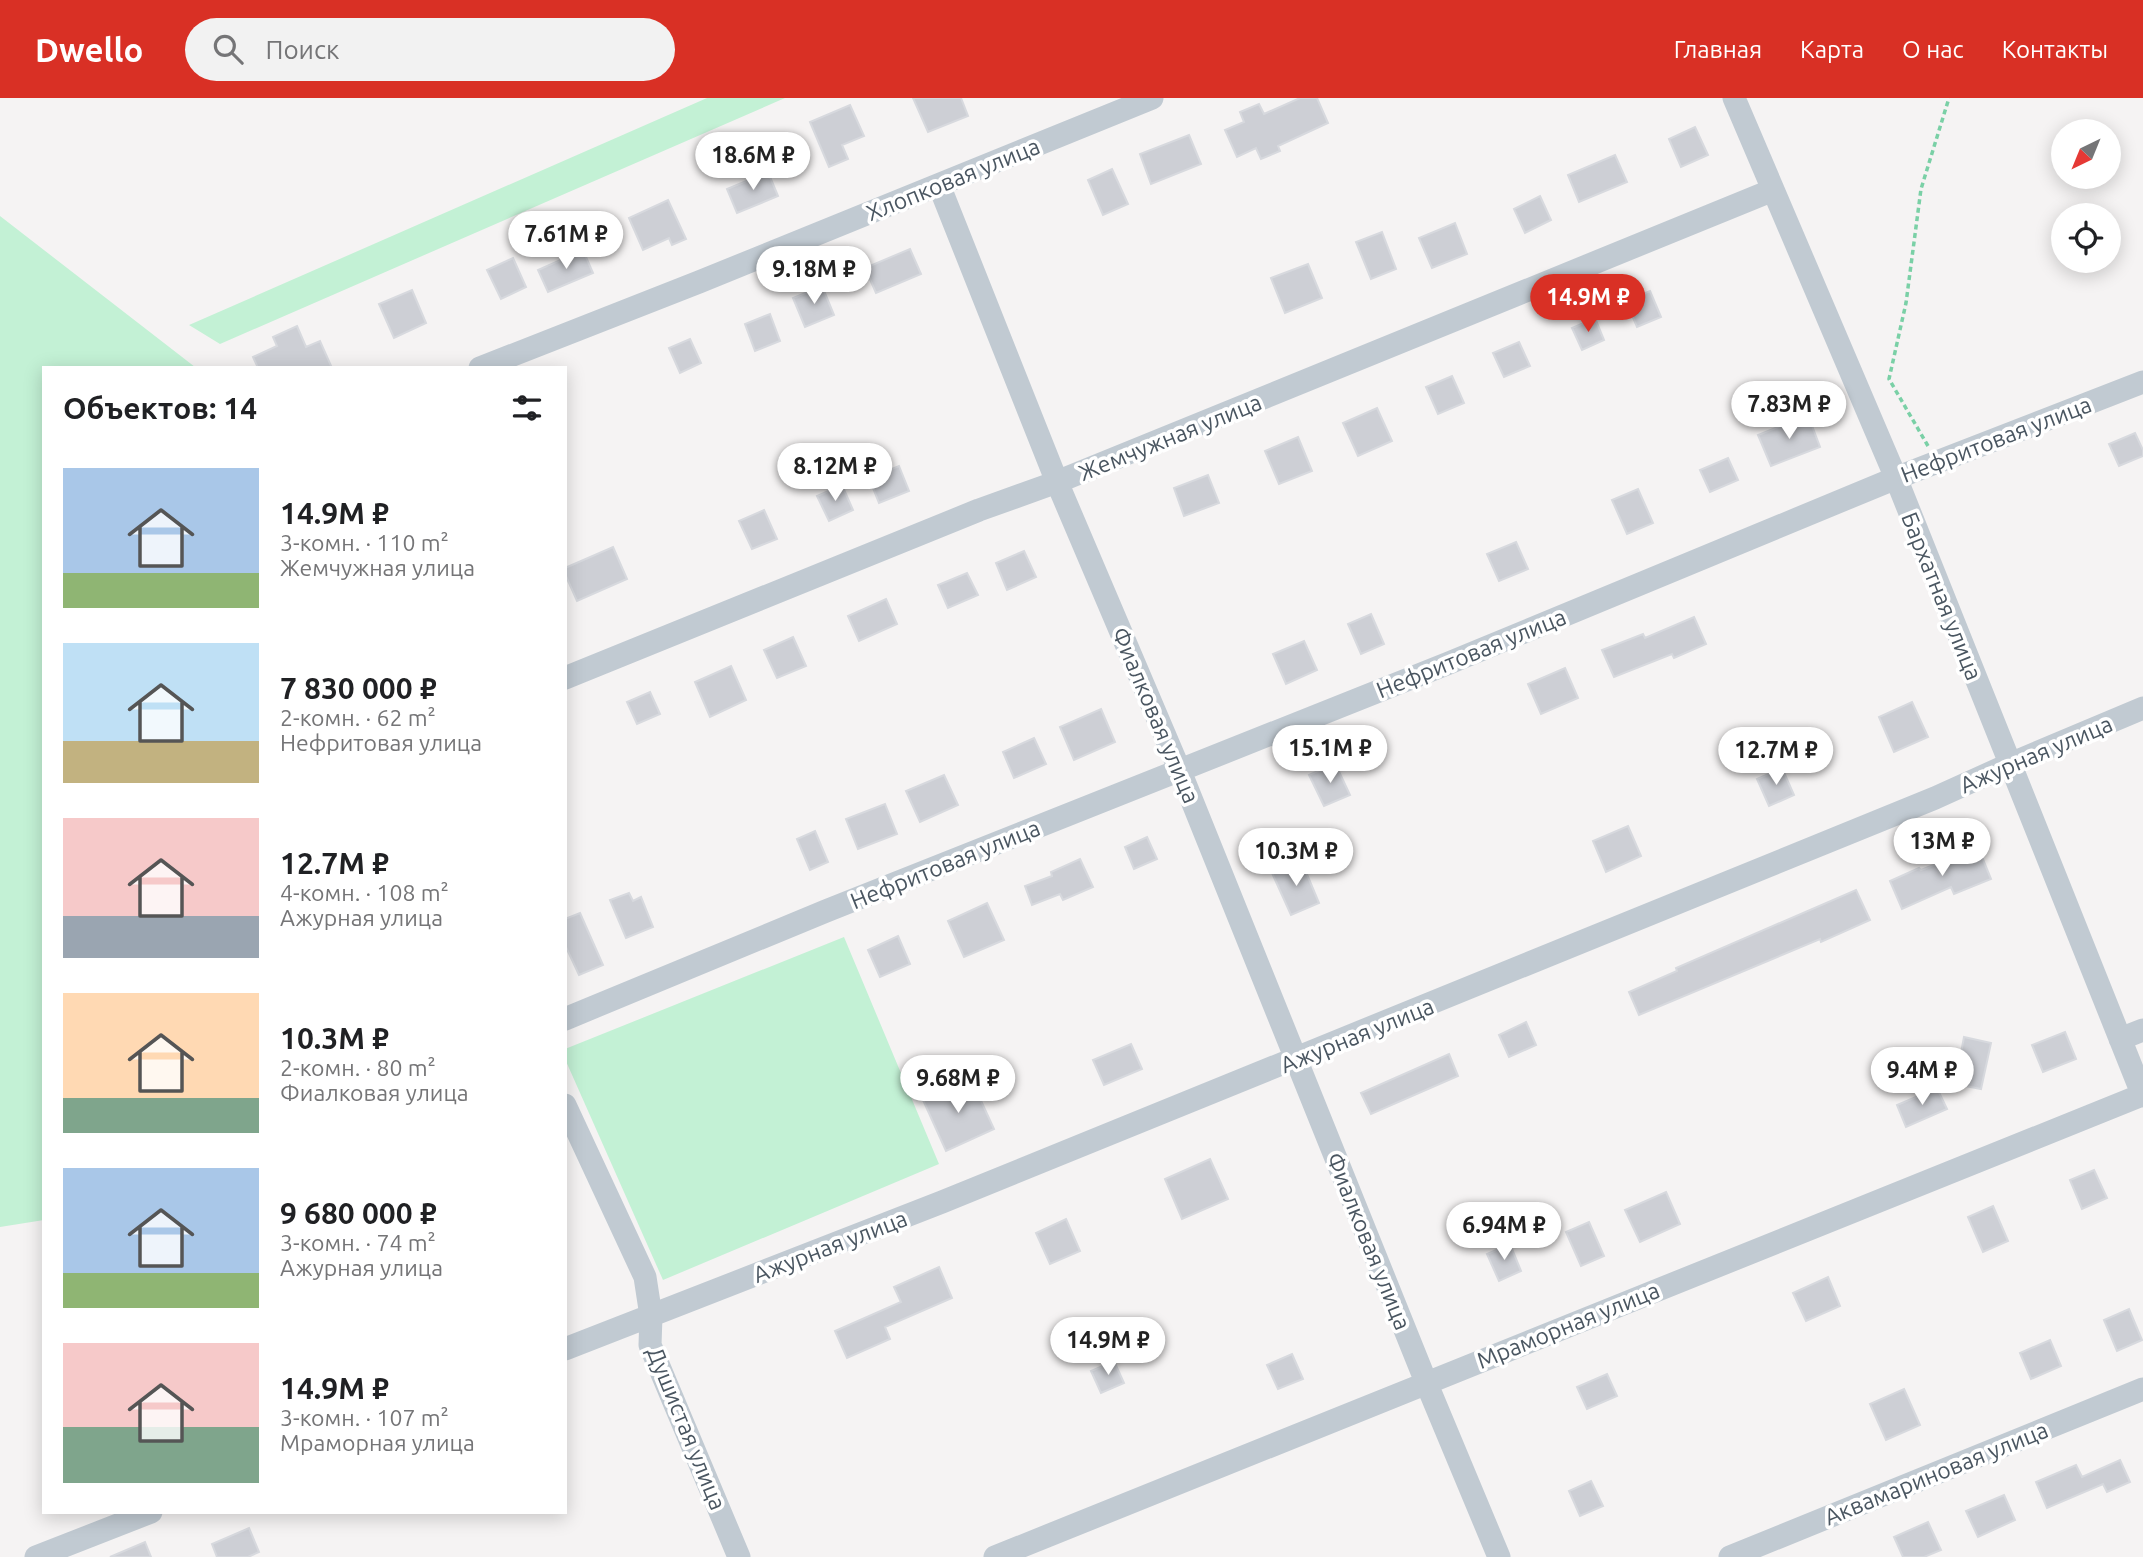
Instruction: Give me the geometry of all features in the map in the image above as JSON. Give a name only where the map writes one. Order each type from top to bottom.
[{"type":"street","name":"Хлопковая улица","points":[[485,366],[1152,98]]},
{"type":"street","name":"Бархатная улица","points":[[1734,98],[1896,478],[2143,1095]]},
{"type":"street","name":"Фиалковая улица","points":[[939,185],[1057,482],[1180,771],[1499,1557]]},
{"type":"street","name":"Жемчужная улица","points":[[567,677],[979,510],[1057,482],[1773,190]]},
{"type":"street","name":"Нефритовая улица","points":[[567,1018],[826,911],[1449,663],[1896,478],[2143,382]]},
{"type":"street","name":"Ажурная улица","points":[[567,1348],[942,1202],[1297,1059],[1935,799],[2143,708]]},
{"type":"street","points":[[2120,1039],[2143,1030]]},
{"type":"street","name":"Мраморная улица","points":[[995,1557],[2143,1095]]},
{"type":"street","name":"Душистая улица","points":[[567,1109],[645,1277],[651,1316],[650,1345],[739,1557]]},
{"type":"street","name":"Аквамариновая улица","points":[[1730,1557],[2143,1389]]},
{"type":"street","points":[[36,1557],[146,1514]]},
{"type":"path","points":[[1937,462],[1889,379],[1906,303],[1921,189],[1949,98]]},
{"type":"green space","points":[[707,98],[785,98],[220,344],[189,325]]},
{"type":"green space","points":[[0,216],[194,366],[42,366],[42,1220],[0,1227]]},
{"type":"green space","points":[[844,937],[939,1164],[663,1280],[567,1064],[567,1048]]},
{"type":"building","points":[[913,98],[961,98],[968,116],[928,132]]},
{"type":"building","points":[[1300,98],[1317,98],[1328,123],[1278,146],[1280,151],[1261,159],[1256,148],[1237,157],[1225,130],[1244,122],[1240,112],[1259,104],[1264,114]]},
{"type":"building","points":[[850,105],[864,136],[842,145],[848,159],[829,167],[810,122]]},
{"type":"building","points":[[1695,127],[1708,155],[1681,167],[1669,139]]},
{"type":"building","points":[[1189,135],[1201,164],[1151,184],[1140,154]]},
{"type":"building","points":[[1615,155],[1627,182],[1579,202],[1568,175]]},
{"type":"building","points":[[1112,169],[1128,204],[1103,215],[1088,180]]},
{"type":"building","points":[[768,172],[778,196],[737,213],[727,189]]},
{"type":"building","points":[[1540,196],[1551,220],[1525,233],[1514,209]]},
{"type":"building","points":[[668,200],[686,239],[672,245],[669,238],[643,250],[629,218]]},
{"type":"building","points":[[1455,223],[1467,254],[1432,268],[1419,238]]},
{"type":"building","points":[[1382,232],[1396,269],[1371,279],[1356,242]]},
{"type":"building","points":[[910,249],[921,274],[876,293],[865,268]]},
{"type":"building","points":[[583,250],[593,273],[548,292],[538,270]]},
{"type":"building","points":[[513,258],[526,287],[501,299],[487,270]]},
{"type":"building","points":[[1308,264],[1322,298],[1285,313],[1271,278]]},
{"type":"building","points":[[822,286],[834,315],[805,327],[793,298]]},
{"type":"building","points":[[412,290],[426,323],[394,338],[379,304]]},
{"type":"building","points":[[1650,291],[1661,317],[1637,327],[1626,301]]},
{"type":"building","points":[[770,314],[780,341],[755,351],[745,324]]},
{"type":"building","points":[[1595,318],[1604,340],[1582,350],[1572,328]]},
{"type":"building","points":[[297,326],[306,347],[320,341],[331,366],[257,366],[253,357],[277,346],[273,337]]},
{"type":"building","points":[[690,339],[701,363],[680,373],[669,348]]},
{"type":"building","points":[[1519,342],[1530,366],[1504,377],[1493,353]]},
{"type":"building","points":[[1452,376],[1464,403],[1438,414],[1426,387]]},
{"type":"building","points":[[1377,408],[1392,441],[1358,456],[1343,423]]},
{"type":"building","points":[[1808,415],[1820,447],[1771,466],[1758,435]]},
{"type":"building","points":[[2135,433],[2143,456],[2119,466],[2109,444]]},
{"type":"building","points":[[1298,437],[1312,471],[1279,484],[1265,451]]},
{"type":"building","points":[[1728,458],[1738,480],[1710,492],[1700,470]]},
{"type":"building","points":[[899,466],[909,491],[879,503],[869,478]]},
{"type":"building","points":[[1208,475],[1219,503],[1184,516],[1174,488]]},
{"type":"building","points":[[842,485],[853,510],[829,521],[817,496]]},
{"type":"building","points":[[1638,489],[1653,523],[1627,534],[1612,500]]},
{"type":"building","points":[[764,510],[777,539],[752,549],[739,521]]},
{"type":"building","points":[[1516,542],[1528,569],[1499,581],[1487,554]]},
{"type":"building","points":[[613,547],[627,579],[577,601],[567,578],[567,567]]},
{"type":"building","points":[[1024,551],[1036,577],[1007,590],[996,563]]},
{"type":"building","points":[[967,573],[978,595],[948,608],[938,585]]},
{"type":"building","points":[[886,599],[897,624],[859,641],[848,616]]},
{"type":"building","points":[[1371,614],[1384,644],[1361,654],[1348,624]]},
{"type":"building","points":[[1694,617],[1706,644],[1674,658],[1672,654],[1614,677],[1602,650],[1643,634],[1645,638]]},
{"type":"building","points":[[793,637],[806,666],[777,678],[764,650]]},
{"type":"building","points":[[1304,641],[1317,670],[1286,684],[1273,654]]},
{"type":"building","points":[[731,666],[746,700],[710,717],[695,682]]},
{"type":"building","points":[[1565,668],[1578,698],[1541,714],[1528,684]]},
{"type":"building","points":[[650,692],[660,714],[637,724],[627,702]]},
{"type":"building","points":[[1912,702],[1928,737],[1894,752],[1879,717]]},
{"type":"building","points":[[1101,709],[1115,742],[1074,760],[1060,727]]},
{"type":"building","points":[[1034,738],[1046,764],[1014,778],[1003,752]]},
{"type":"building","points":[[1335,763],[1350,795],[1324,806],[1309,775]]},
{"type":"building","points":[[1782,768],[1794,795],[1769,806],[1757,779]]},
{"type":"building","points":[[944,775],[958,805],[920,822],[906,791]]},
{"type":"building","points":[[885,804],[897,834],[858,849],[846,819]]},
{"type":"building","points":[[1628,826],[1641,856],[1606,872],[1593,841]]},
{"type":"building","points":[[815,831],[828,862],[810,870],[797,839]]},
{"type":"building","points":[[1147,837],[1157,859],[1134,869],[1125,847]]},
{"type":"building","points":[[1978,847],[1991,879],[1954,894],[1951,887],[1902,909],[1890,881]]},
{"type":"building","points":[[1080,859],[1093,887],[1063,900],[1060,894],[1032,905],[1025,886],[1052,876],[1051,872]]},
{"type":"building","points":[[1301,860],[1319,903],[1291,915],[1272,873]]},
{"type":"building","points":[[1856,890],[1870,920],[1639,1015],[1629,992],[1677,971],[1676,968]]},
{"type":"building","points":[[629,893],[633,901],[641,897],[653,927],[626,938],[610,900]]},
{"type":"building","points":[[987,903],[1004,940],[964,957],[948,921]]},
{"type":"building","points":[[580,913],[603,965],[579,975],[567,949],[567,918]]},
{"type":"building","points":[[898,936],[910,964],[880,977],[868,950]]},
{"type":"building","points":[[1526,1022],[1536,1045],[1509,1057],[1499,1035]]},
{"type":"building","points":[[2065,1032],[2076,1059],[2043,1072],[2032,1045]]},
{"type":"building","points":[[1964,1037],[1991,1043],[1981,1089],[1955,1084]]},
{"type":"building","points":[[1131,1044],[1142,1069],[1104,1085],[1093,1060]]},
{"type":"building","points":[[1449,1054],[1458,1076],[1371,1114],[1361,1093]]},
{"type":"building","points":[[971,1079],[994,1129],[946,1151],[923,1100]]},
{"type":"building","points":[[1937,1088],[1947,1109],[1906,1127],[1897,1105]]},
{"type":"building","points":[[1210,1159],[1228,1199],[1182,1219],[1165,1179]]},
{"type":"building","points":[[2094,1170],[2107,1198],[2082,1209],[2070,1180]]},
{"type":"building","points":[[1666,1192],[1680,1224],[1640,1242],[1625,1210]]},
{"type":"building","points":[[1993,1206],[2008,1241],[1983,1252],[1968,1217]]},
{"type":"building","points":[[1066,1219],[1080,1251],[1050,1264],[1036,1233]]},
{"type":"building","points":[[1589,1222],[1604,1256],[1581,1266],[1566,1232]]},
{"type":"building","points":[[1510,1244],[1521,1271],[1499,1281],[1487,1254]]},
{"type":"building","points":[[939,1267],[952,1298],[885,1327],[890,1339],[847,1358],[835,1331],[901,1302],[894,1287]]},
{"type":"building","points":[[1828,1277],[1840,1306],[1806,1321],[1793,1293]]},
{"type":"building","points":[[2129,1309],[2142,1340],[2117,1351],[2104,1320]]},
{"type":"building","points":[[2050,1340],[2061,1366],[2031,1379],[2020,1353]]},
{"type":"building","points":[[1292,1354],[1303,1379],[1278,1389],[1267,1365]]},
{"type":"building","points":[[1114,1361],[1124,1383],[1101,1393],[1091,1371]]},
{"type":"building","points":[[1607,1374],[1617,1396],[1587,1409],[1577,1387]]},
{"type":"building","points":[[1904,1389],[1920,1425],[1886,1440],[1870,1404]]},
{"type":"building","points":[[2120,1460],[2130,1482],[2107,1492],[2103,1484],[2047,1508],[2036,1482],[2076,1465],[2082,1477]]},
{"type":"building","points":[[1591,1481],[1603,1506],[1580,1516],[1569,1491]]},
{"type":"building","points":[[2004,1495],[2015,1520],[1978,1537],[1966,1511]]},
{"type":"building","points":[[1928,1522],[1941,1550],[1924,1557],[1903,1557],[1894,1537]]},
{"type":"building","points":[[249,1528],[259,1552],[248,1557],[217,1557],[212,1544]]},
{"type":"building","points":[[145,1542],[151,1557],[110,1557]]}]
